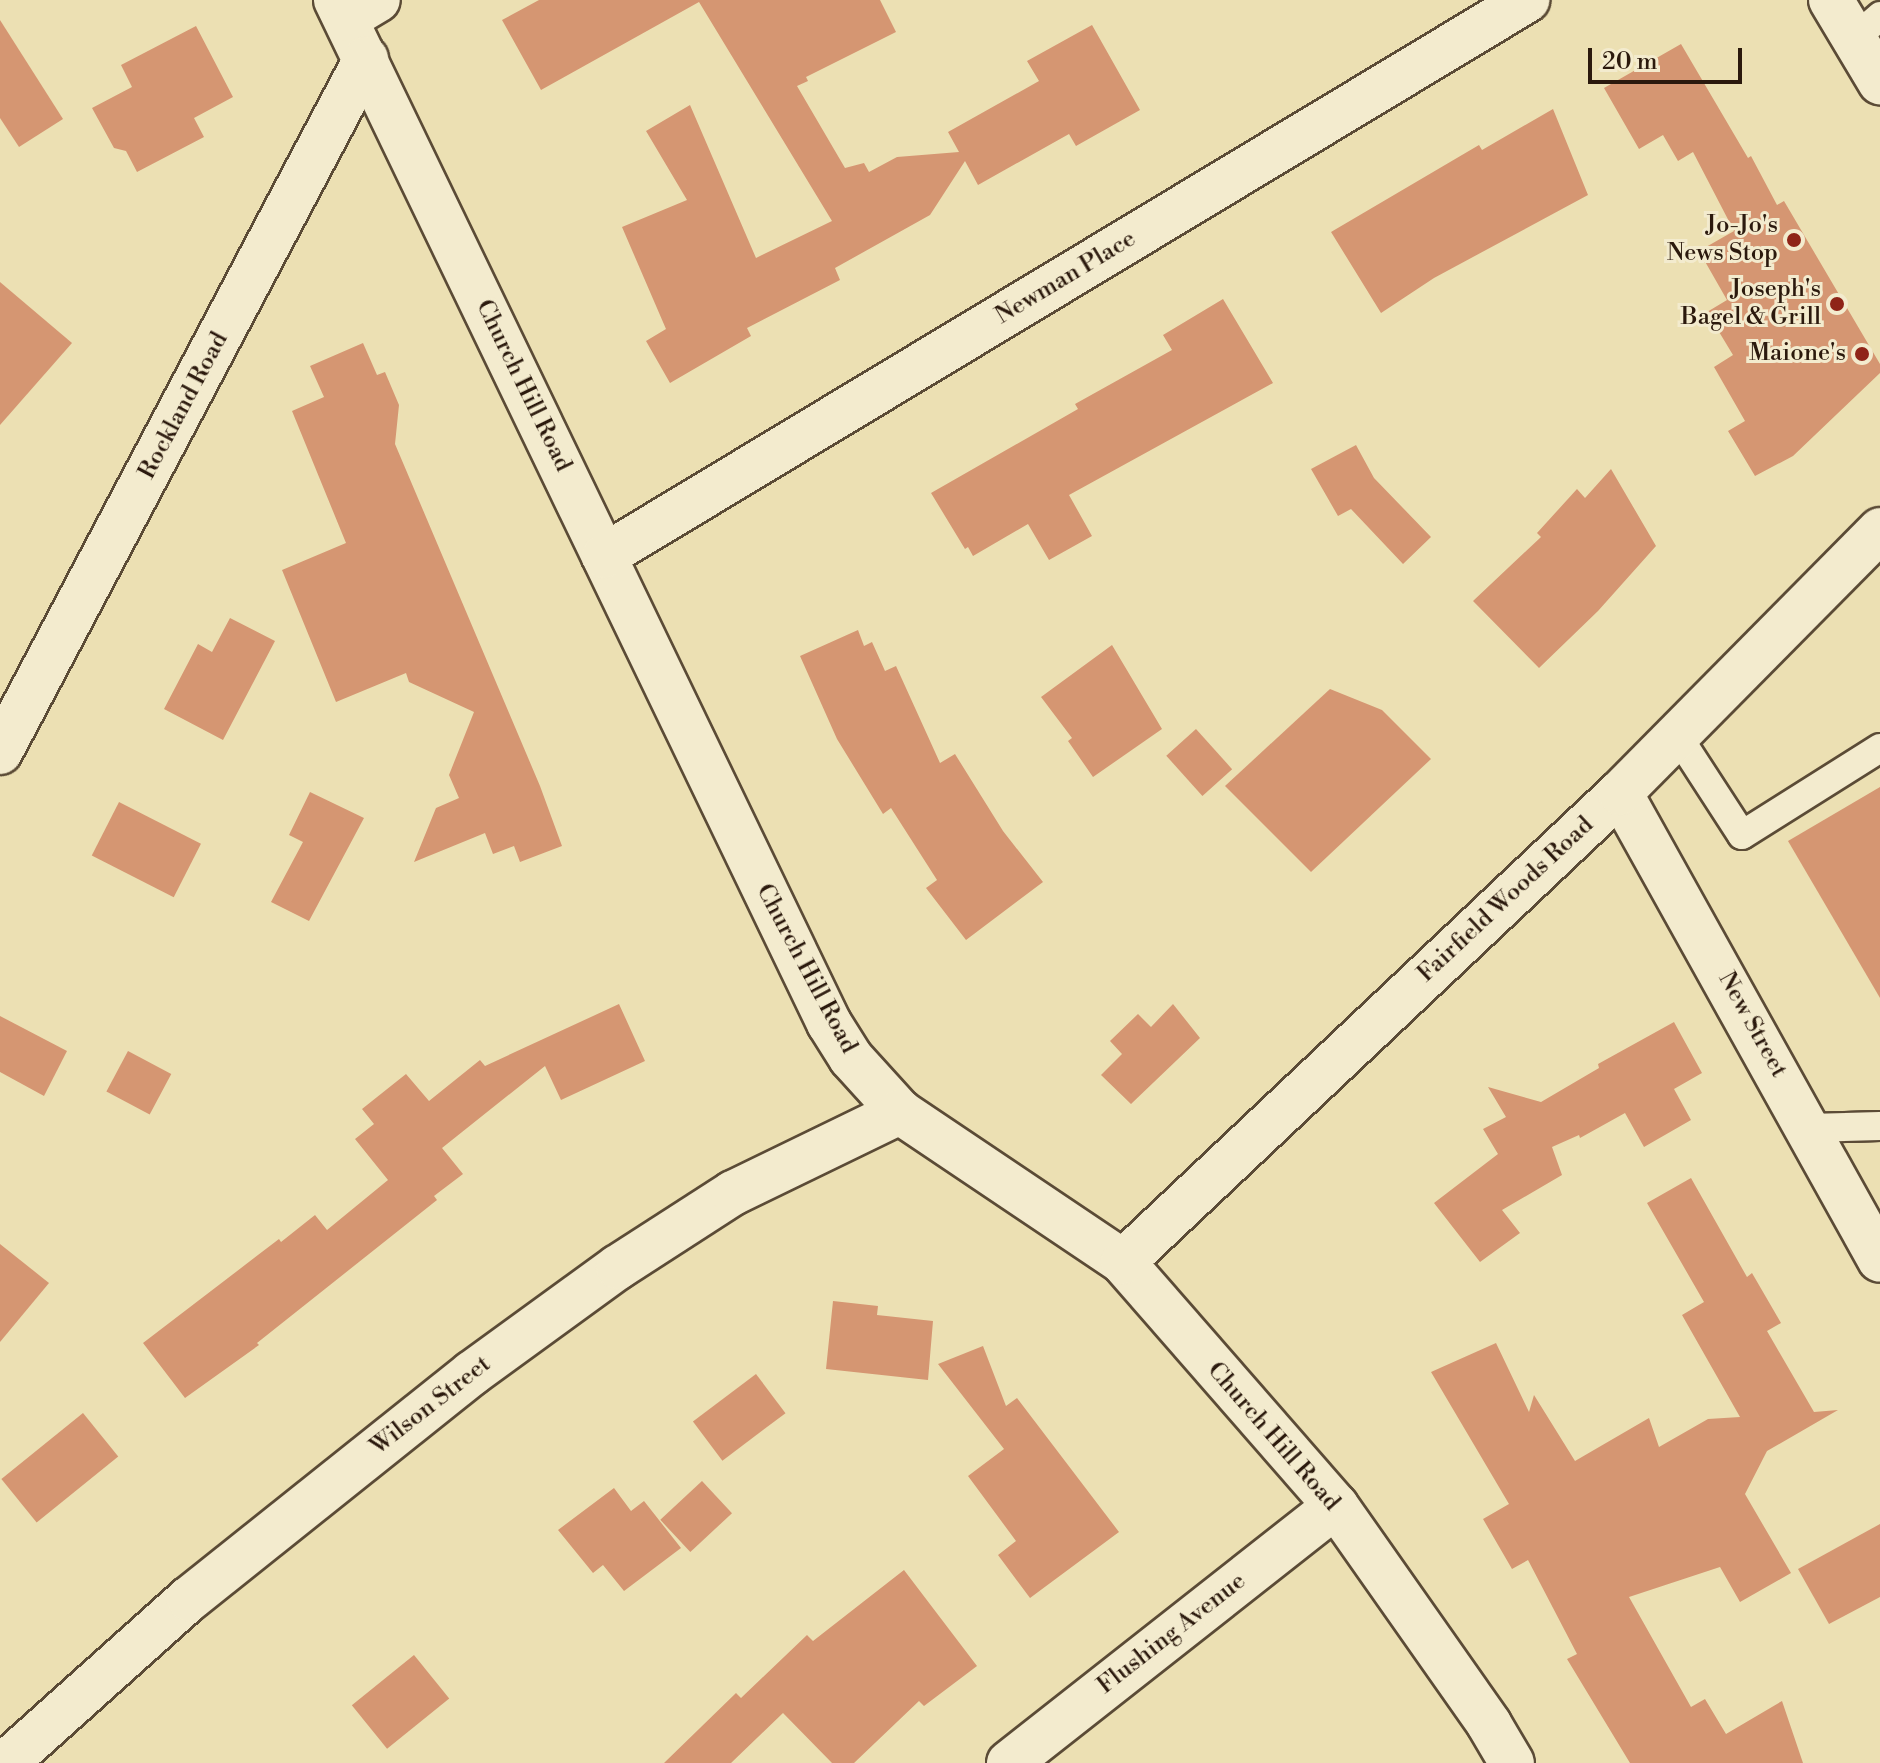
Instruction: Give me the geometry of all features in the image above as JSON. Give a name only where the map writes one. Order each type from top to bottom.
[{"type":"street","name":"Newman Place","points":[[604,556],[1527,0]]},
{"type":"street","points":[[1831,0],[1867,27],[1880,82]]},
{"type":"street","name":"Church Hill Road","points":[[353,6],[366,59],[829,1023],[851,1058],[900,1112],[1123,1262],[1336,1506],[1489,1724],[1512,1763]]},
{"type":"street","name":"Rockland Road","points":[[0,752],[366,59]]},
{"type":"street","name":"Fairfield Woods Road","points":[[1123,1262],[1620,793],[1880,530]]},
{"type":"street","name":"New Street","points":[[1620,793],[1880,1260]]},
{"type":"street","name":"Wilson Street","points":[[6,1763],[189,1599],[472,1373],[618,1267],[733,1193],[900,1112]]},
{"type":"street","name":"Flushing Avenue","points":[[1009,1763],[1336,1506]]},
{"type":"lane","points":[[1677,735],[1742,835],[1880,748]]},
{"type":"lane","points":[[1809,1128],[1880,1126]]},
{"type":"building","points":[[539,0],[880,0],[896,32],[806,77],[808,81],[797,86],[845,168],[864,163],[869,172],[897,157],[959,152],[948,132],[1039,81],[1027,61],[1092,25],[1140,110],[1076,146],[1069,134],[978,185],[965,161],[930,215],[835,268],[840,280],[747,328],[751,336],[670,383],[646,341],[666,329],[622,227],[687,200],[646,131],[690,105],[756,258],[832,221],[699,2],[541,90],[502,20]]},
{"type":"building","points":[[0,20],[63,119],[19,147],[0,118]]},
{"type":"building","points":[[196,26],[233,97],[194,118],[204,137],[137,172],[126,151],[114,148],[92,108],[132,87],[121,65]]},
{"type":"building","points":[[1681,44],[1748,158],[1751,156],[1777,205],[1784,201],[1880,364],[1880,373],[1793,456],[1755,476],[1728,431],[1745,421],[1714,367],[1733,355],[1707,312],[1727,300],[1699,251],[1734,231],[1693,152],[1678,161],[1663,135],[1639,149],[1604,88]]},
{"type":"building","points":[[1553,109],[1588,195],[1434,278],[1381,313],[1331,232],[1479,145],[1482,150]]},
{"type":"building","points":[[0,282],[72,343],[0,425]]},
{"type":"building","points":[[1223,299],[1273,383],[1069,495],[1092,536],[1049,560],[1028,524],[973,556],[968,547],[965,549],[931,493],[1078,409],[1075,404],[1172,350],[1163,335]]},
{"type":"building","points":[[363,343],[377,375],[385,372],[399,405],[395,444],[540,786],[562,846],[520,862],[514,846],[493,854],[485,833],[414,862],[436,808],[459,798],[449,775],[474,712],[409,682],[406,673],[336,702],[282,570],[346,543],[292,411],[324,397],[310,366]]},
{"type":"building","points":[[1356,445],[1374,478],[1431,537],[1403,564],[1351,509],[1338,516],[1311,469]]},
{"type":"building","points":[[1611,469],[1656,546],[1598,611],[1539,668],[1473,601],[1541,537],[1537,533],[1577,489],[1585,498]]},
{"type":"building","points":[[230,618],[275,641],[223,740],[164,709],[198,644],[212,652]]},
{"type":"building","points":[[858,630],[864,646],[872,642],[885,671],[896,666],[940,763],[955,754],[1003,831],[1043,882],[966,940],[926,888],[937,880],[891,808],[883,814],[837,739],[800,656]]},
{"type":"building","points":[[1112,645],[1162,729],[1093,777],[1068,741],[1072,738],[1041,697]]},
{"type":"building","points":[[1330,689],[1382,710],[1431,759],[1311,872],[1225,786]]},
{"type":"building","points":[[1196,729],[1232,769],[1202,796],[1166,756]]},
{"type":"building","points":[[1880,787],[1880,998],[1788,841]]},
{"type":"building","points":[[310,792],[364,818],[309,921],[271,902],[303,842],[289,835]]},
{"type":"building","points":[[119,802],[201,844],[174,897],[92,855]]},
{"type":"building","points":[[619,1004],[645,1061],[561,1100],[545,1066],[442,1148],[463,1174],[434,1196],[437,1200],[257,1343],[259,1345],[185,1398],[143,1343],[315,1215],[327,1230],[388,1180],[355,1139],[374,1124],[362,1109],[406,1074],[429,1101],[480,1060],[485,1066]]},
{"type":"building","points":[[1173,1004],[1200,1038],[1131,1104],[1101,1075],[1122,1054],[1110,1041],[1138,1014],[1151,1027]]},
{"type":"building","points":[[0,1016],[67,1051],[44,1096],[0,1072]]},
{"type":"building","points":[[1674,1022],[1702,1073],[1674,1089],[1691,1120],[1644,1147],[1625,1113],[1580,1138],[1579,1135],[1552,1147],[1562,1175],[1502,1210],[1520,1233],[1480,1262],[1434,1203],[1498,1154],[1483,1129],[1506,1117],[1488,1087],[1541,1102],[1599,1068],[1598,1064]]},
{"type":"building","points":[[128,1051],[171,1074],[150,1115],[106,1092]]},
{"type":"building","points":[[1691,1178],[1747,1277],[1752,1273],[1781,1323],[1767,1331],[1814,1412],[1838,1410],[1767,1451],[1745,1494],[1791,1573],[1740,1602],[1720,1567],[1629,1597],[1691,1707],[1705,1699],[1726,1734],[1782,1701],[1803,1763],[1630,1763],[1567,1659],[1577,1654],[1528,1560],[1512,1569],[1483,1519],[1509,1504],[1431,1372],[1496,1343],[1529,1412],[1534,1395],[1575,1461],[1649,1418],[1659,1447],[1708,1419],[1740,1417],[1682,1315],[1704,1302],[1647,1203]]},
{"type":"building","points":[[0,1244],[49,1283],[0,1342]]},
{"type":"building","points":[[833,1301],[878,1306],[877,1315],[933,1321],[928,1380],[826,1369]]},
{"type":"building","points":[[983,1346],[1006,1406],[1017,1398],[1119,1532],[1030,1598],[998,1555],[1016,1541],[968,1476],[1004,1449],[938,1364]]},
{"type":"building","points":[[756,1374],[785,1413],[722,1461],[693,1422]]},
{"type":"building","points":[[83,1413],[118,1457],[37,1523],[1,1479]]},
{"type":"building","points":[[702,1481],[732,1513],[690,1552],[660,1520]]},
{"type":"building","points":[[614,1488],[631,1511],[644,1501],[681,1548],[624,1591],[603,1565],[593,1573],[558,1530]]},
{"type":"building","points":[[1880,1524],[1880,1597],[1829,1624],[1798,1569]]},
{"type":"building","points":[[904,1570],[977,1666],[924,1706],[919,1701],[854,1763],[832,1763],[783,1713],[731,1763],[664,1763],[736,1693],[741,1698],[807,1635],[813,1641]]},
{"type":"building","points":[[414,1655],[449,1699],[387,1749],[352,1705]]},
{"type":"place","name":"Jo-Jo's News Stop","points":[[1794,240]]},
{"type":"place","name":"Joseph's Bagel & Grill","points":[[1837,304]]},
{"type":"place","name":"Maione's","points":[[1862,354]]}]
